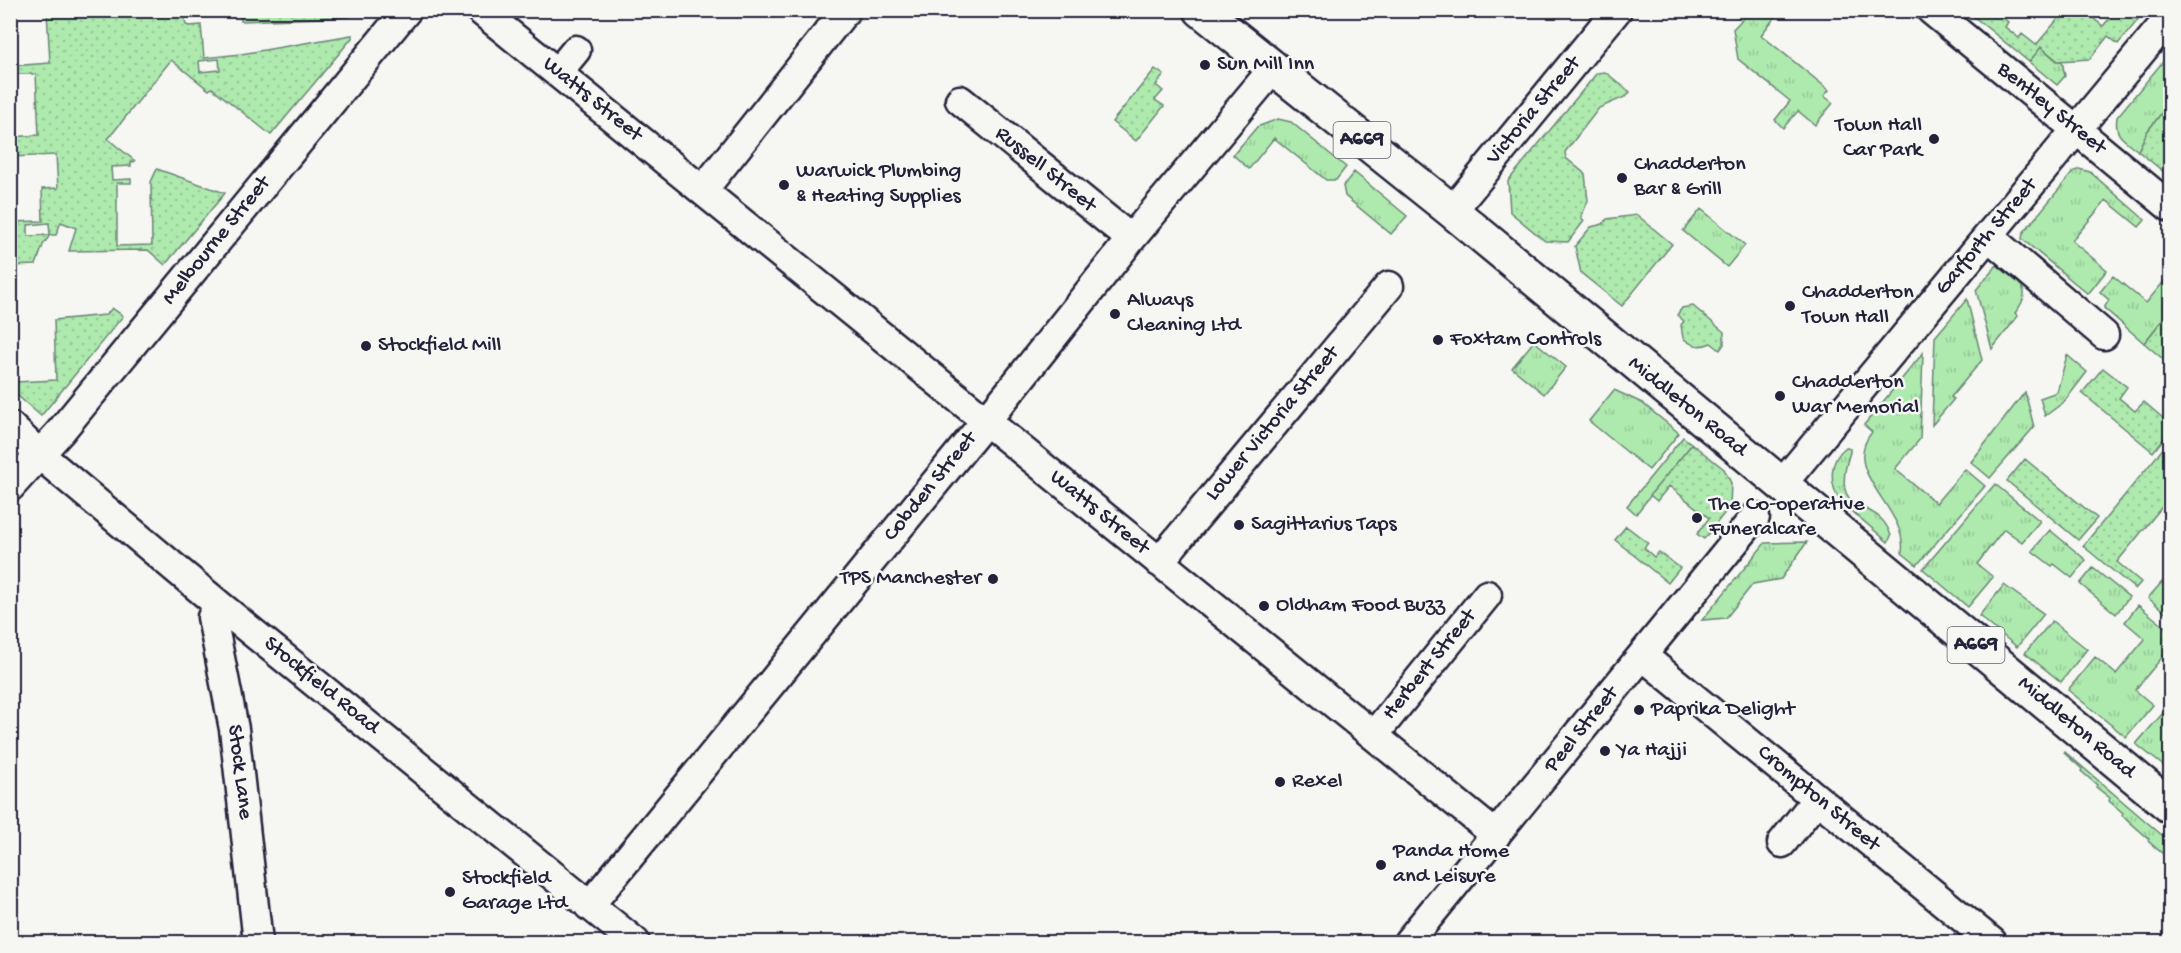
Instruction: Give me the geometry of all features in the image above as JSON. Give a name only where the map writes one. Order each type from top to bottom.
[{"type":"main road","name":"Middleton Road","points":[[1201,10],[1452,211],[2170,806]]},
{"type":"street","name":"Watts Street","points":[[480,10],[1496,836]]},
{"type":"street","points":[[703,190],[846,10]]},
{"type":"street","name":"Victoria Street","points":[[1452,211],[1617,10]]},
{"type":"street","name":"Bentley Street","points":[[1931,10],[2170,207]]},
{"type":"street","name":"Melbourne Street","points":[[10,487],[40,455],[391,16]]},
{"type":"street","name":"Garforth Street","points":[[1782,484],[2170,17]]},
{"type":"street","points":[[558,72],[576,50]]},
{"type":"street","name":"Cobden Street","points":[[589,906],[1131,239],[1273,69]]},
{"type":"street","name":"Russell Street","points":[[960,100],[1131,239]]},
{"type":"street","points":[[1988,236],[2104,334]]},
{"type":"street","name":"Lower Victoria Street","points":[[1159,562],[1389,286]]},
{"type":"street","name":"Stockfield Road","points":[[10,426],[40,455],[219,605],[635,942]]},
{"type":"street","name":"Peel Street","points":[[1408,942],[1755,517]]},
{"type":"street","name":"Herbert Street","points":[[1374,735],[1487,595]]},
{"type":"street","name":"Stock Lane","points":[[219,605],[212,617],[234,729],[258,942]]},
{"type":"street","name":"Crompton Street","points":[[1643,656],[1992,942]]},
{"type":"street","points":[[1782,843],[1817,799]]},
{"type":"green space","points":[[262,10],[341,11],[349,17],[241,21],[240,15],[261,13]]},
{"type":"green space","points":[[10,11],[14,11],[16,52],[11,52]]},
{"type":"green space","points":[[47,11],[187,11],[184,14],[186,25],[201,25],[204,58],[352,35],[352,38],[271,135],[212,88],[209,90],[171,60],[108,139],[135,161],[131,161],[131,166],[111,167],[112,180],[131,179],[131,183],[117,183],[117,246],[152,245],[151,182],[157,169],[225,193],[165,265],[148,250],[69,251],[76,228],[61,222],[56,235],[50,235],[43,245],[36,265],[11,266],[11,222],[43,221],[42,189],[58,188],[56,155],[11,157],[11,137],[39,135],[36,74],[11,74],[11,66],[50,63]],"holes":[[[219,59],[220,70],[200,72],[199,61]],[[49,223],[50,235],[28,236],[28,225]]]},
{"type":"green space","points":[[1750,11],[1780,11],[1761,35],[1829,90],[1824,96],[1833,103],[1815,125],[1798,111],[1783,128],[1775,120],[1790,101],[1738,59],[1733,29]]},
{"type":"green space","points":[[1967,11],[1994,11],[2008,22],[2005,27],[2019,38],[2022,34],[2036,45],[2063,11],[2084,11],[2103,26],[2114,13],[2119,17],[2124,11],[2138,20],[2118,44],[2108,36],[2090,59],[2058,61],[2041,47],[2029,62]]},
{"type":"green space","points":[[2041,47],[2057,61],[2062,61],[2065,76],[2057,85],[2029,62]]},
{"type":"green space","points":[[2170,53],[2170,102],[2147,132],[2138,151],[2119,133],[2116,124],[2117,117]]},
{"type":"green space","points":[[1155,69],[1164,75],[1156,85],[1163,91],[1155,100],[1164,106],[1136,141],[1112,122]]},
{"type":"green space","points":[[1605,72],[1630,92],[1627,96],[1599,108],[1565,152],[1566,158],[1585,174],[1588,201],[1581,217],[1584,221],[1568,242],[1545,241],[1510,212],[1508,181],[1597,73]]},
{"type":"green space","points":[[2170,102],[2170,177],[2138,151],[2147,132]]},
{"type":"green space","points":[[1278,119],[1291,122],[1346,167],[1336,180],[1326,180],[1274,138],[1249,169],[1233,155],[1257,127]]},
{"type":"green space","points":[[2079,169],[2090,172],[2145,220],[2139,227],[2106,200],[2072,241],[2107,270],[2088,294],[2022,239],[2023,233],[2073,172]]},
{"type":"green space","points":[[1354,172],[1407,216],[1391,234],[1345,196],[1343,186]]},
{"type":"green space","points":[[1701,209],[1745,245],[1727,267],[1683,231]]},
{"type":"green space","points":[[1637,215],[1672,244],[1622,306],[1581,273],[1575,246],[1591,227],[1603,224],[1607,219]]},
{"type":"green space","points":[[1997,265],[2017,281],[2024,291],[2024,297],[2015,313],[2018,316],[1992,349],[1976,290]]},
{"type":"green space","points":[[2113,276],[2146,303],[2166,279],[2170,282],[2170,310],[2144,343],[2104,308],[2109,300],[2100,292]]},
{"type":"green space","points":[[11,295],[15,382],[56,380],[54,320],[106,315],[112,308],[123,316],[41,416],[11,390]]},
{"type":"green space","points":[[1967,299],[1982,360],[1951,397],[1954,399],[1932,425],[1935,337]]},
{"type":"green space","points":[[1693,306],[1724,332],[1724,344],[1720,350],[1711,343],[1696,345],[1683,338],[1681,325],[1684,321],[1677,315],[1682,308]]},
{"type":"green space","points":[[2165,317],[2170,321],[2170,365],[2144,343]]},
{"type":"green space","points":[[1534,341],[1566,367],[1544,394],[1512,368]]},
{"type":"green space","points":[[1923,353],[1920,439],[1895,469],[1936,503],[1965,469],[1985,486],[1917,565],[1902,553],[1901,537],[1895,521],[1868,476],[1863,462],[1864,447],[1872,432],[1864,425]]},
{"type":"green space","points":[[2067,355],[2087,372],[2064,402],[2045,416],[2040,398],[2057,392]]},
{"type":"green space","points":[[2103,368],[2127,387],[2119,398],[2135,411],[2144,402],[2170,424],[2170,431],[2153,452],[2082,393]]},
{"type":"green space","points":[[1614,390],[1642,403],[1679,433],[1649,470],[1589,421]]},
{"type":"green space","points":[[2025,392],[2034,427],[1990,478],[1971,462]]},
{"type":"green space","points":[[1683,437],[1692,444],[1636,514],[1627,506]]},
{"type":"green space","points":[[2170,440],[2170,476],[2168,479],[2170,497],[2117,562],[2141,582],[2135,589],[2083,546]]},
{"type":"green space","points":[[1692,444],[1724,469],[1731,483],[1730,506],[1704,539],[1697,534],[1709,518],[1669,486],[1657,501],[1650,495]]},
{"type":"green space","points":[[1846,447],[1850,449],[1850,452],[1845,474],[1845,489],[1849,498],[1885,523],[1891,536],[1888,542],[1839,500],[1832,472],[1836,459]]},
{"type":"green space","points":[[2025,459],[2097,518],[2078,540],[2007,481]]},
{"type":"green space","points":[[1995,484],[2040,521],[2022,542],[2004,529],[1977,564],[1993,577],[1968,607],[1923,569]]},
{"type":"green space","points":[[1626,526],[1648,543],[1644,548],[1654,557],[1659,552],[1680,568],[1668,583],[1615,540]]},
{"type":"green space","points":[[2050,530],[2086,560],[2072,578],[2032,551]]},
{"type":"green space","points":[[1807,542],[1781,579],[1753,584],[1726,618],[1702,620],[1765,543]]},
{"type":"green space","points":[[2093,568],[2129,597],[2116,614],[2080,584]]},
{"type":"green space","points":[[2162,582],[2170,589],[2170,616],[2148,598]]},
{"type":"green space","points":[[2004,585],[2044,614],[2017,647],[1979,616]]},
{"type":"green space","points":[[2138,605],[2170,631],[2170,660],[2164,655],[2135,690],[2153,705],[2126,737],[2068,690],[2095,657],[2116,674],[2145,639],[2125,622]]},
{"type":"green space","points":[[2052,621],[2087,649],[2061,682],[2025,653]]},
{"type":"green space","points":[[2163,713],[2170,719],[2170,771],[2136,744]]},
{"type":"green space","points":[[2065,752],[2170,842],[2170,860],[2122,815],[2123,813],[2109,801],[2110,798],[2096,787],[2097,785]]},
{"type":"place","name":"Sun Mill Inn","points":[[1205,65]]},
{"type":"place","name":"Town Hall Car Park","points":[[1934,139]]},
{"type":"place","name":"Chadderton Bar & Grill","points":[[1622,178]]},
{"type":"place","name":"Warwick Plumbing & Heating Supplies","points":[[784,185]]},
{"type":"place","name":"Chadderton Town Hall","points":[[1790,306]]},
{"type":"place","name":"Always Cleaning Ltd","points":[[1115,314]]},
{"type":"place","name":"Foxtam Controls","points":[[1438,340]]},
{"type":"place","name":"Stockfield Mill","points":[[366,346]]},
{"type":"place","name":"Chadderton War Memorial","points":[[1780,396]]},
{"type":"place","name":"The Co-operative Funeralcare","points":[[1697,518]]},
{"type":"place","name":"Sagittarius Taps","points":[[1239,525]]},
{"type":"place","name":"TPS Manchester","points":[[993,579]]},
{"type":"place","name":"Oldham Food Buzz","points":[[1264,606]]},
{"type":"place","name":"Paprika Delight","points":[[1639,710]]},
{"type":"place","name":"Ya Hajji","points":[[1605,751]]},
{"type":"place","name":"Rexel","points":[[1280,782]]},
{"type":"place","name":"Panda Home and Leisure","points":[[1381,865]]},
{"type":"place","name":"Stockfield Garage Ltd","points":[[450,892]]}]
